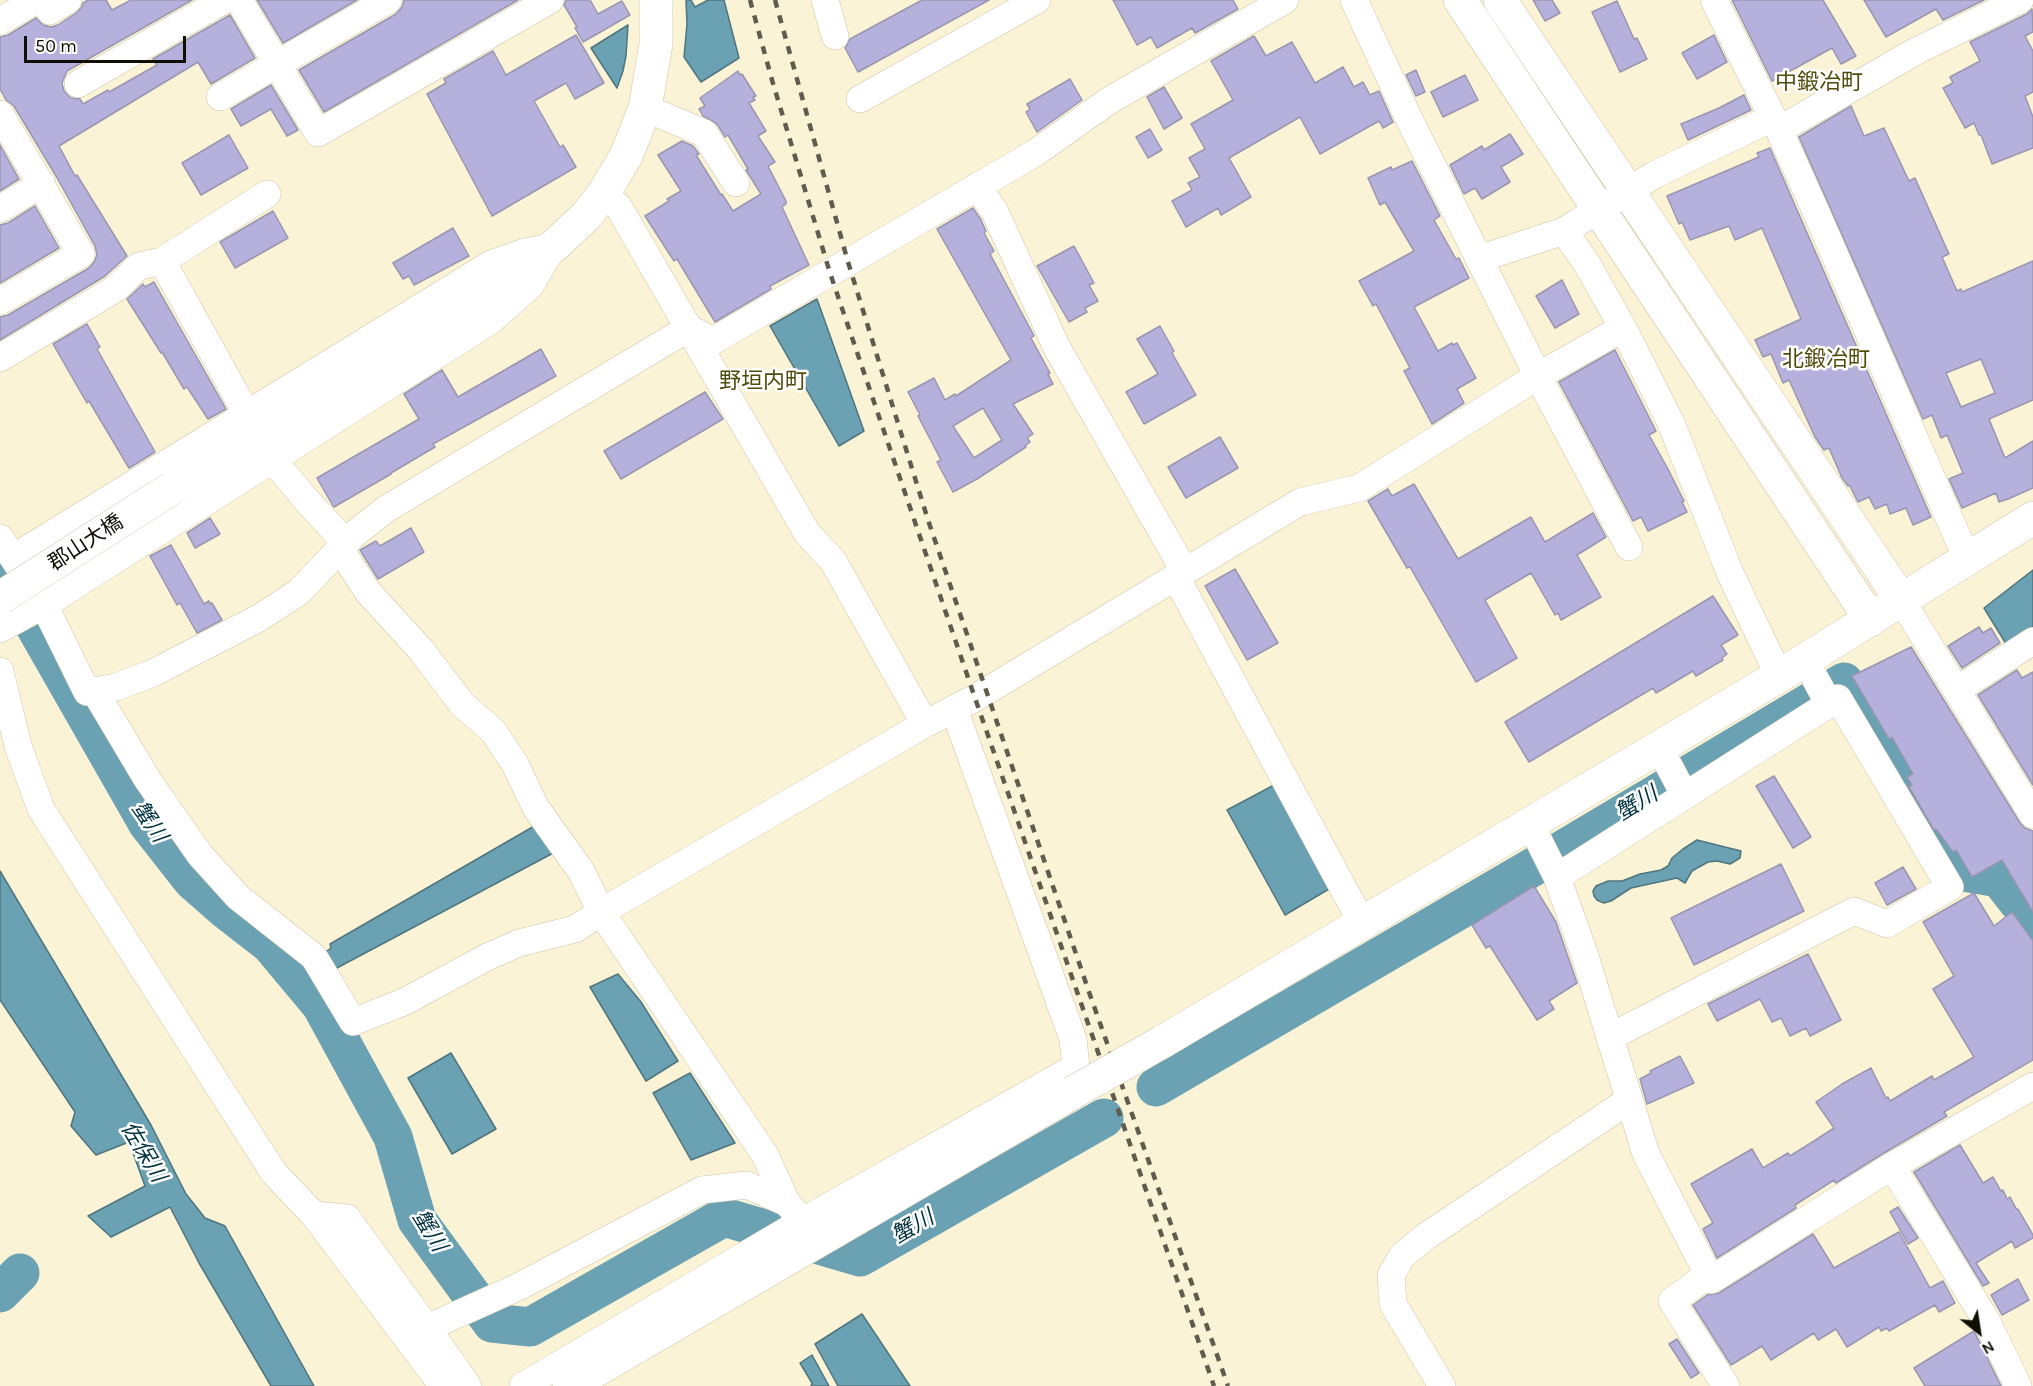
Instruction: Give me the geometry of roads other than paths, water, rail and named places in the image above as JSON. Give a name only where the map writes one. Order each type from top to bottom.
[{"type":"street","points":[[0,21],[36,0]]},
{"type":"street","points":[[43,0],[50,11],[68,0]]},
{"type":"street","points":[[78,84],[224,0]]},
{"type":"street","points":[[239,0],[318,133],[540,2]]},
{"type":"street","points":[[220,96],[388,0]]},
{"type":"street","name":"郡山大橋","points":[[0,598],[441,321],[554,246],[587,215],[626,156],[645,108],[656,44],[656,0]]},
{"type":"street","points":[[825,0],[835,36]]},
{"type":"street","points":[[860,99],[1037,0]]},
{"type":"street","points":[[689,328],[713,340],[1035,153],[1110,100],[1285,0]]},
{"type":"street","points":[[1354,0],[1410,121],[1479,259],[1629,547]]},
{"type":"street","points":[[1460,0],[1871,620]]},
{"type":"street","points":[[1500,0],[1902,601],[2033,815]]},
{"type":"street","points":[[1714,0],[1776,124],[1967,559]]},
{"type":"street","points":[[1479,259],[1564,231],[1654,175],[1776,124],[2020,0]]},
{"type":"street","points":[[645,108],[704,133],[736,183]]},
{"type":"street","points":[[0,115],[81,254],[0,301]]},
{"type":"street","points":[[0,209],[42,184]]},
{"type":"street","points":[[976,186],[995,212],[1057,348],[1180,575],[1362,923]]},
{"type":"street","points":[[0,357],[115,289],[139,266],[162,261],[267,194]]},
{"type":"street","points":[[603,194],[618,206],[807,533],[832,561],[925,724]]},
{"type":"street","points":[[1564,231],[1587,264],[1623,328],[1671,423],[1730,573],[1792,668],[1829,704]]},
{"type":"street","points":[[554,246],[525,252],[491,264],[248,416],[6,548],[44,605],[87,692],[116,687],[153,673],[260,618],[299,592],[343,546],[387,509],[689,328]]},
{"type":"street","points":[[0,629],[44,605],[271,456],[490,321],[530,286],[554,246]]},
{"type":"street","points":[[162,261],[248,416]]},
{"type":"street","points":[[94,690],[147,779],[200,855],[238,897],[314,957],[353,1022],[406,1001],[487,957],[519,943],[575,929],[954,709],[1300,502],[1359,488],[1539,376],[1623,328]]},
{"type":"street","points":[[271,456],[343,546],[368,592],[421,651],[462,705],[493,731],[515,764],[536,808],[580,871],[601,912],[765,1155],[795,1212]]},
{"type":"street","points":[[569,1386],[1162,1042],[1530,824],[1871,620],[2033,518]]},
{"type":"street","points":[[1958,690],[2033,641]]},
{"type":"street","points":[[0,672],[18,746],[41,809],[274,1173],[314,1215],[442,1386]]},
{"type":"street","points":[[1557,877],[1839,698],[1950,887],[1887,924],[1854,911],[1610,1036]]},
{"type":"street","points":[[522,1386],[795,1212],[1076,1066],[1073,1038],[954,709]]},
{"type":"street","points":[[1659,747],[1685,796]]},
{"type":"street","points":[[1530,824],[1557,877],[1584,953],[1646,1154],[1712,1280],[1892,1166],[2033,1086]]},
{"type":"street","points":[[1442,1386],[1393,1304],[1391,1275],[1402,1256],[1435,1230],[1629,1101]]},
{"type":"street","points":[[1892,1166],[1987,1322],[2018,1386]]},
{"type":"street","points":[[427,1328],[518,1287],[702,1191],[747,1185],[795,1212]]},
{"type":"street","points":[[314,1215],[347,1218],[468,1386]]},
{"type":"street","points":[[1709,1274],[1672,1301],[1726,1386]]},
{"type":"water","points":[[686,0],[691,0],[695,7],[708,0],[724,0],[739,58],[701,82],[684,57],[687,24]]},
{"type":"water","points":[[628,25],[626,56],[617,88],[591,48]]},
{"type":"water","points":[[817,299],[864,431],[839,446],[770,326]]},
{"type":"water","points":[[2033,570],[2033,631],[2008,647],[1984,608]]},
{"type":"water","points":[[1276,784],[1329,889],[1285,915],[1227,810]]},
{"type":"water","points":[[536,825],[557,851],[335,969],[324,953],[331,948],[330,944]]},
{"type":"water","points":[[1697,840],[1741,851],[1740,858],[1730,864],[1717,861],[1708,862],[1692,871],[1685,883],[1677,878],[1631,888],[1604,903],[1594,896],[1593,891],[1596,886],[1608,881],[1622,881],[1640,874],[1661,870],[1668,866],[1672,858]]},
{"type":"water","name":"佐保川","points":[[0,871],[151,1125],[186,1194],[205,1218],[225,1226],[314,1386],[271,1386],[199,1263],[170,1207],[111,1237],[88,1216],[145,1186],[129,1142],[96,1155],[71,1126],[75,1112],[0,1000]]},
{"type":"water","points":[[618,974],[641,1002],[678,1061],[646,1081],[590,987]]},
{"type":"water","points":[[451,1053],[496,1129],[452,1154],[408,1078]]},
{"type":"water","points":[[690,1073],[735,1143],[691,1160],[653,1093]]},
{"type":"water","points":[[862,1314],[910,1386],[838,1386],[815,1344]]},
{"type":"water","points":[[812,1355],[829,1386],[811,1386],[812,1383],[800,1363]]},
{"type":"waterway","name":"蟹川","points":[[0,571],[32,621],[148,824],[192,880],[270,944],[321,1005],[393,1137],[417,1220],[492,1323],[530,1327],[724,1217],[860,1257],[1104,1118]]},
{"type":"waterway","name":"蟹川","points":[[1156,1087],[1564,849],[1844,682],[1957,871],[1999,878],[2033,921]]},
{"type":"waterway","points":[[0,1293],[20,1273]]},
{"type":"railway","points":[[750,0],[830,273],[1214,1386]]},
{"type":"railway","points":[[775,0],[848,262],[928,520],[1089,992],[1228,1386]]},
{"type":"district","name":"中鍛冶町","points":[[1819,83]]},
{"type":"district","name":"北鍛冶町","points":[[1826,360]]},
{"type":"district","name":"野垣内町","points":[[763,382]]}]
